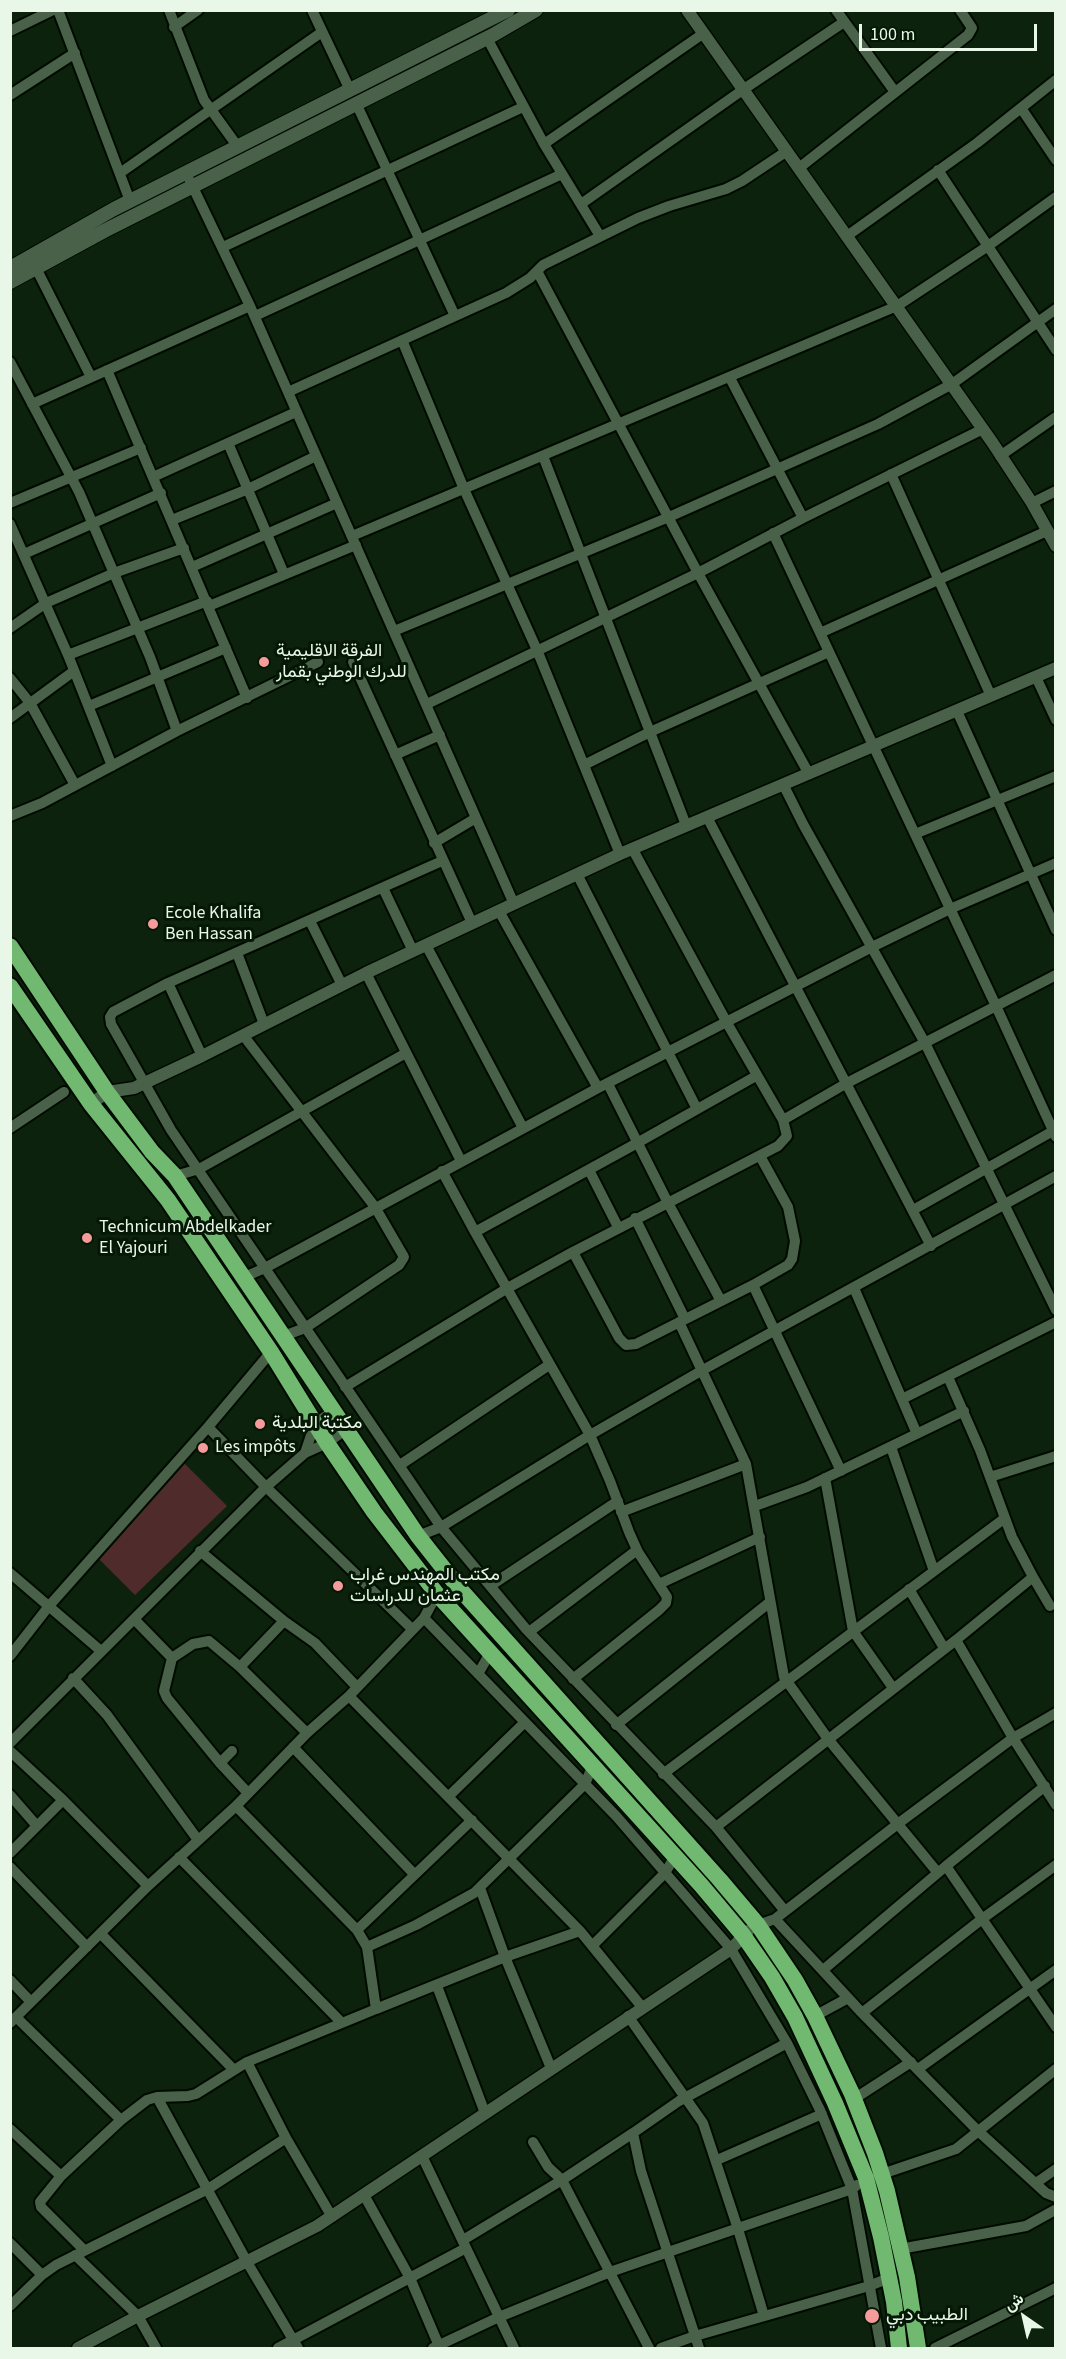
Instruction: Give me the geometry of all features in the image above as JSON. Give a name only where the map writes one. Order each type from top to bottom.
[{"type":"highway","points":[[10,946],[107,1092],[152,1152],[175,1176],[418,1536],[459,1588],[640,1789],[758,1925],[795,1980],[815,2016],[854,2099],[874,2176],[900,2249],[918,2349]]},
{"type":"highway","points":[[10,986],[91,1104],[168,1200],[271,1352],[327,1443],[374,1512],[437,1594],[675,1856],[742,1935],[772,1977],[795,2017],[840,2113],[874,2176],[899,2349]]},
{"type":"main road","points":[[10,282],[193,186],[508,10]]},
{"type":"main road","points":[[10,268],[186,172],[487,38],[536,10]]},
{"type":"street","points":[[10,31],[53,10]]},
{"type":"street","points":[[58,10],[130,201]]},
{"type":"street","points":[[169,10],[198,88],[210,110],[238,147]]},
{"type":"street","points":[[174,27],[198,10]]},
{"type":"street","points":[[312,10],[389,171],[454,316]]},
{"type":"street","points":[[687,10],[983,429],[1032,503],[1056,546]]},
{"type":"street","points":[[836,10],[895,92]]},
{"type":"street","points":[[800,168],[968,34],[972,28],[960,10]]},
{"type":"street","points":[[581,204],[744,89],[844,22]]},
{"type":"street","points":[[120,173],[322,32]]},
{"type":"street","points":[[544,144],[704,33]]},
{"type":"street","points":[[487,38],[544,144],[600,236]]},
{"type":"street","points":[[10,95],[75,53]]},
{"type":"street","points":[[847,236],[939,170],[1056,80]]},
{"type":"street","points":[[223,247],[389,171],[523,106]]},
{"type":"street","points":[[1022,108],[1056,160]]},
{"type":"street","points":[[288,392],[506,293],[530,278],[551,260],[651,212],[726,189],[787,151]]},
{"type":"street","points":[[939,170],[1056,350]]},
{"type":"street","points":[[186,172],[252,311],[514,904]]},
{"type":"street","points":[[32,404],[107,370],[252,311],[562,174]]},
{"type":"street","points":[[68,655],[137,627],[284,574],[464,489],[897,306],[987,246],[1056,196]]},
{"type":"street","points":[[36,268],[91,377]]},
{"type":"street","points":[[537,271],[698,573],[809,774]]},
{"type":"street","points":[[394,631],[669,517],[887,420],[952,384],[1056,309]]},
{"type":"street","points":[[402,340],[464,489],[537,650],[620,854]]},
{"type":"street","points":[[10,362],[72,478],[93,523],[158,677],[177,731]]},
{"type":"street","points":[[107,370],[247,698]]},
{"type":"street","points":[[730,378],[803,518]]},
{"type":"street","points":[[153,477],[296,412]]},
{"type":"street","points":[[1000,456],[1056,417]]},
{"type":"street","points":[[427,704],[698,573],[773,533],[983,429]]},
{"type":"street","points":[[228,443],[284,574]]},
{"type":"street","points":[[10,503],[141,448]]},
{"type":"street","points":[[172,520],[248,489],[316,456]]},
{"type":"street","points":[[543,456],[686,825]]},
{"type":"street","points":[[891,474],[991,696]]},
{"type":"street","points":[[1032,503],[1056,491]]},
{"type":"street","points":[[24,554],[161,493]]},
{"type":"street","points":[[192,567],[337,503]]},
{"type":"street","points":[[12,529],[68,655],[112,766]]},
{"type":"street","points":[[820,633],[1047,531]]},
{"type":"street","points":[[773,533],[1054,1134],[986,1167],[913,1210]]},
{"type":"street","points":[[10,628],[46,603],[114,573],[184,548]]},
{"type":"street","points":[[89,706],[226,648]]},
{"type":"street","points":[[584,765],[650,732],[829,652]]},
{"type":"street","points":[[10,816],[318,662]]},
{"type":"street","points":[[353,662],[472,923]]},
{"type":"street","points":[[91,1104],[107,1092],[134,1088],[202,1056],[366,973],[632,848],[1056,669]]},
{"type":"street","points":[[10,718],[74,671]]},
{"type":"street","points":[[1036,677],[1056,720]]},
{"type":"street","points":[[10,678],[30,704],[75,785]]},
{"type":"street","points":[[957,711],[1056,930]]},
{"type":"street","points":[[395,755],[440,735]]},
{"type":"street","points":[[915,834],[1056,776]]},
{"type":"street","points":[[783,784],[925,1043],[1056,1310]]},
{"type":"street","points":[[707,817],[931,1246]]},
{"type":"street","points":[[434,843],[476,818]]},
{"type":"street","points":[[345,1387],[506,1289],[635,1218],[760,1156],[778,1146],[786,1138],[788,1131],[783,1120],[756,1076],[632,848]]},
{"type":"street","points":[[442,861],[168,983],[117,1009],[111,1015],[113,1028],[142,1083],[171,1130],[441,1527],[529,1632],[716,1827],[785,1911]]},
{"type":"street","points":[[242,1278],[265,1268],[603,1086],[873,947],[950,909],[1056,863]]},
{"type":"street","points":[[577,874],[697,1110]]},
{"type":"street","points":[[383,888],[413,951]]},
{"type":"street","points":[[499,911],[638,1143],[721,1301]]},
{"type":"street","points":[[310,921],[342,985]]},
{"type":"street","points":[[426,945],[523,1128]]},
{"type":"street","points":[[237,953],[264,1024]]},
{"type":"street","points":[[366,973],[461,1161]]},
{"type":"street","points":[[783,1120],[847,1083],[1056,975]]},
{"type":"street","points":[[168,983],[202,1056]]},
{"type":"street","points":[[243,1035],[375,1207],[402,1251],[403,1260],[399,1265],[304,1328],[282,1337]]},
{"type":"street","points":[[175,1176],[199,1169],[406,1053]]},
{"type":"street","points":[[475,1232],[756,1076]]},
{"type":"street","points":[[10,1128],[64,1092]]},
{"type":"street","points":[[573,1252],[619,1338],[626,1345],[636,1344],[753,1285],[788,1265],[794,1251],[795,1241],[788,1207],[760,1156]]},
{"type":"street","points":[[589,1170],[618,1227]]},
{"type":"street","points":[[442,1171],[590,1436],[637,1550],[667,1597],[663,1606],[573,1679]]},
{"type":"street","points":[[418,1536],[441,1527],[701,1371],[1056,1176]]},
{"type":"street","points":[[635,1218],[682,1321],[701,1371],[746,1464],[786,1682],[828,1739],[899,1823],[942,1869],[982,1919],[1056,2027]]},
{"type":"street","points":[[753,1285],[841,1471]]},
{"type":"street","points":[[854,1288],[917,1434]]},
{"type":"street","points":[[902,1399],[1054,1327]]},
{"type":"street","points":[[10,1656],[49,1606],[208,1427],[271,1352]]},
{"type":"street","points":[[400,1465],[549,1365]]},
{"type":"street","points":[[948,1377],[964,1411],[1005,1518],[1033,1577],[1054,1608]]},
{"type":"street","points":[[305,1453],[315,1424],[334,1411]]},
{"type":"street","points":[[755,1506],[841,1471],[964,1411]]},
{"type":"street","points":[[208,1427],[266,1487],[412,1629]]},
{"type":"street","points":[[10,1743],[266,1487],[305,1453],[327,1443],[347,1429]]},
{"type":"street","points":[[891,1447],[934,1570]]},
{"type":"street","points":[[990,1477],[1056,1456]]},
{"type":"street","points":[[490,1586],[620,1506],[746,1464]]},
{"type":"street","points":[[825,1478],[853,1632],[893,1688]]},
{"type":"street","points":[[663,1774],[1005,1518]]},
{"type":"street","points":[[659,1584],[760,1537]]},
{"type":"street","points":[[529,1632],[637,1550]]},
{"type":"street","points":[[200,1551],[284,1621],[315,1643],[357,1687]]},
{"type":"street","points":[[10,1573],[101,1651]]},
{"type":"street","points":[[716,1827],[1033,1577]]},
{"type":"street","points":[[909,1589],[944,1648]]},
{"type":"street","points":[[121,2120],[13,2020],[148,1886],[236,1806],[247,1792],[357,1687],[424,1618],[437,1594]]},
{"type":"street","points":[[616,1725],[770,1602]]},
{"type":"street","points":[[424,1618],[617,1817],[731,1948],[787,2043],[822,2114],[852,2189],[881,2349]]},
{"type":"street","points":[[134,1619],[172,1658]]},
{"type":"street","points":[[240,1667],[284,1621]]},
{"type":"street","points":[[956,1640],[1013,1738],[1046,1786],[1056,1805]]},
{"type":"street","points":[[247,1792],[220,1763],[164,1691],[172,1658],[193,1644],[209,1641],[240,1667],[307,1733]]},
{"type":"street","points":[[478,1674],[490,1653]]},
{"type":"street","points":[[73,1678],[107,1714],[198,1840]]},
{"type":"street","points":[[348,1696],[580,1931],[642,2007]]},
{"type":"street","points":[[78,2349],[332,2217],[731,1948],[742,1935],[758,1925],[775,1920],[1013,1738],[1056,1713]]},
{"type":"street","points":[[449,1796],[525,1722]]},
{"type":"street","points":[[293,1747],[414,1874]]},
{"type":"street","points":[[10,1751],[63,1800],[148,1886]]},
{"type":"street","points":[[220,1763],[232,1751]]},
{"type":"street","points":[[367,1947],[416,1925],[480,1888],[585,1784],[593,1765]]},
{"type":"street","points":[[822,1970],[942,1869],[1046,1786]]},
{"type":"street","points":[[10,1795],[37,1826]]},
{"type":"street","points":[[10,1853],[63,1800]]},
{"type":"street","points":[[617,1817],[626,1802]]},
{"type":"street","points":[[236,1806],[357,1930],[367,1947],[376,2009]]},
{"type":"street","points":[[357,1930],[472,1820]]},
{"type":"street","points":[[592,1946],[665,1873],[675,1856]]},
{"type":"street","points":[[180,1857],[342,2023]]},
{"type":"street","points":[[862,2013],[982,1919],[1056,1865]]},
{"type":"street","points":[[10,1867],[87,1947]]},
{"type":"street","points":[[480,1888],[505,1957],[551,2068]]},
{"type":"street","points":[[775,1920],[977,2130],[1051,2195],[1055,2211],[1026,2226],[900,2249]]},
{"type":"street","points":[[156,2349],[138,2316],[41,2207],[40,2202],[61,2176],[121,2120],[147,2100],[196,2094],[247,2062],[505,1957],[580,1931]]},
{"type":"street","points":[[101,1934],[234,2070]]},
{"type":"street","points":[[854,2099],[914,2066],[1056,1970]]},
{"type":"street","points":[[10,1980],[32,2002]]},
{"type":"street","points":[[437,1986],[485,2113]]},
{"type":"street","points":[[815,2016],[848,1998]]},
{"type":"street","points":[[628,2016],[704,2123],[764,2316]]},
{"type":"street","points":[[279,2349],[296,2344],[410,2278],[562,2181],[685,2097],[787,2043]]},
{"type":"street","points":[[247,2062],[286,2138],[332,2217]]},
{"type":"street","points":[[364,2195],[410,2278],[436,2347],[499,2317],[610,2272],[852,2189],[874,2176],[950,2152],[970,2139],[977,2130],[1056,2069]]},
{"type":"street","points":[[157,2097],[247,2262],[296,2344]]},
{"type":"street","points":[[717,2160],[822,2114]]},
{"type":"street","points":[[10,2129],[61,2176]]},
{"type":"street","points":[[633,2133],[641,2171],[699,2349]]},
{"type":"street","points":[[10,2306],[42,2275],[80,2252],[208,2188],[286,2138]]},
{"type":"street","points":[[533,2142],[548,2167],[562,2181],[649,2349]]},
{"type":"street","points":[[422,2156],[514,2349]]},
{"type":"street","points":[[1036,2183],[1056,2169]]},
{"type":"street","points":[[10,2243],[42,2275]]},
{"type":"street","points":[[661,2349],[695,2336],[869,2286],[889,2278]]},
{"type":"street","points":[[935,2349],[1056,2288]]},
{"type":"shaded area","points":[[182,1461],[227,1506],[135,1595],[97,1557]]},
{"type":"place","name":"الفرقة الاقليمية للدرك الوطني بقمار","points":[[264,662]]},
{"type":"place","name":"Ecole Khalifa Ben Hassan","points":[[153,924]]},
{"type":"place","name":"Technicum Abdelkader El Yajouri","points":[[87,1238]]},
{"type":"place","name":"مكتبة البلدية","points":[[260,1424]]},
{"type":"place","name":"Les impôts","points":[[203,1448]]},
{"type":"place","name":"مكتب المهندس غراب عثمان للدراسات","points":[[338,1586]]},
{"type":"place","name":"الطبيب دبي","points":[[872,2316]]}]
